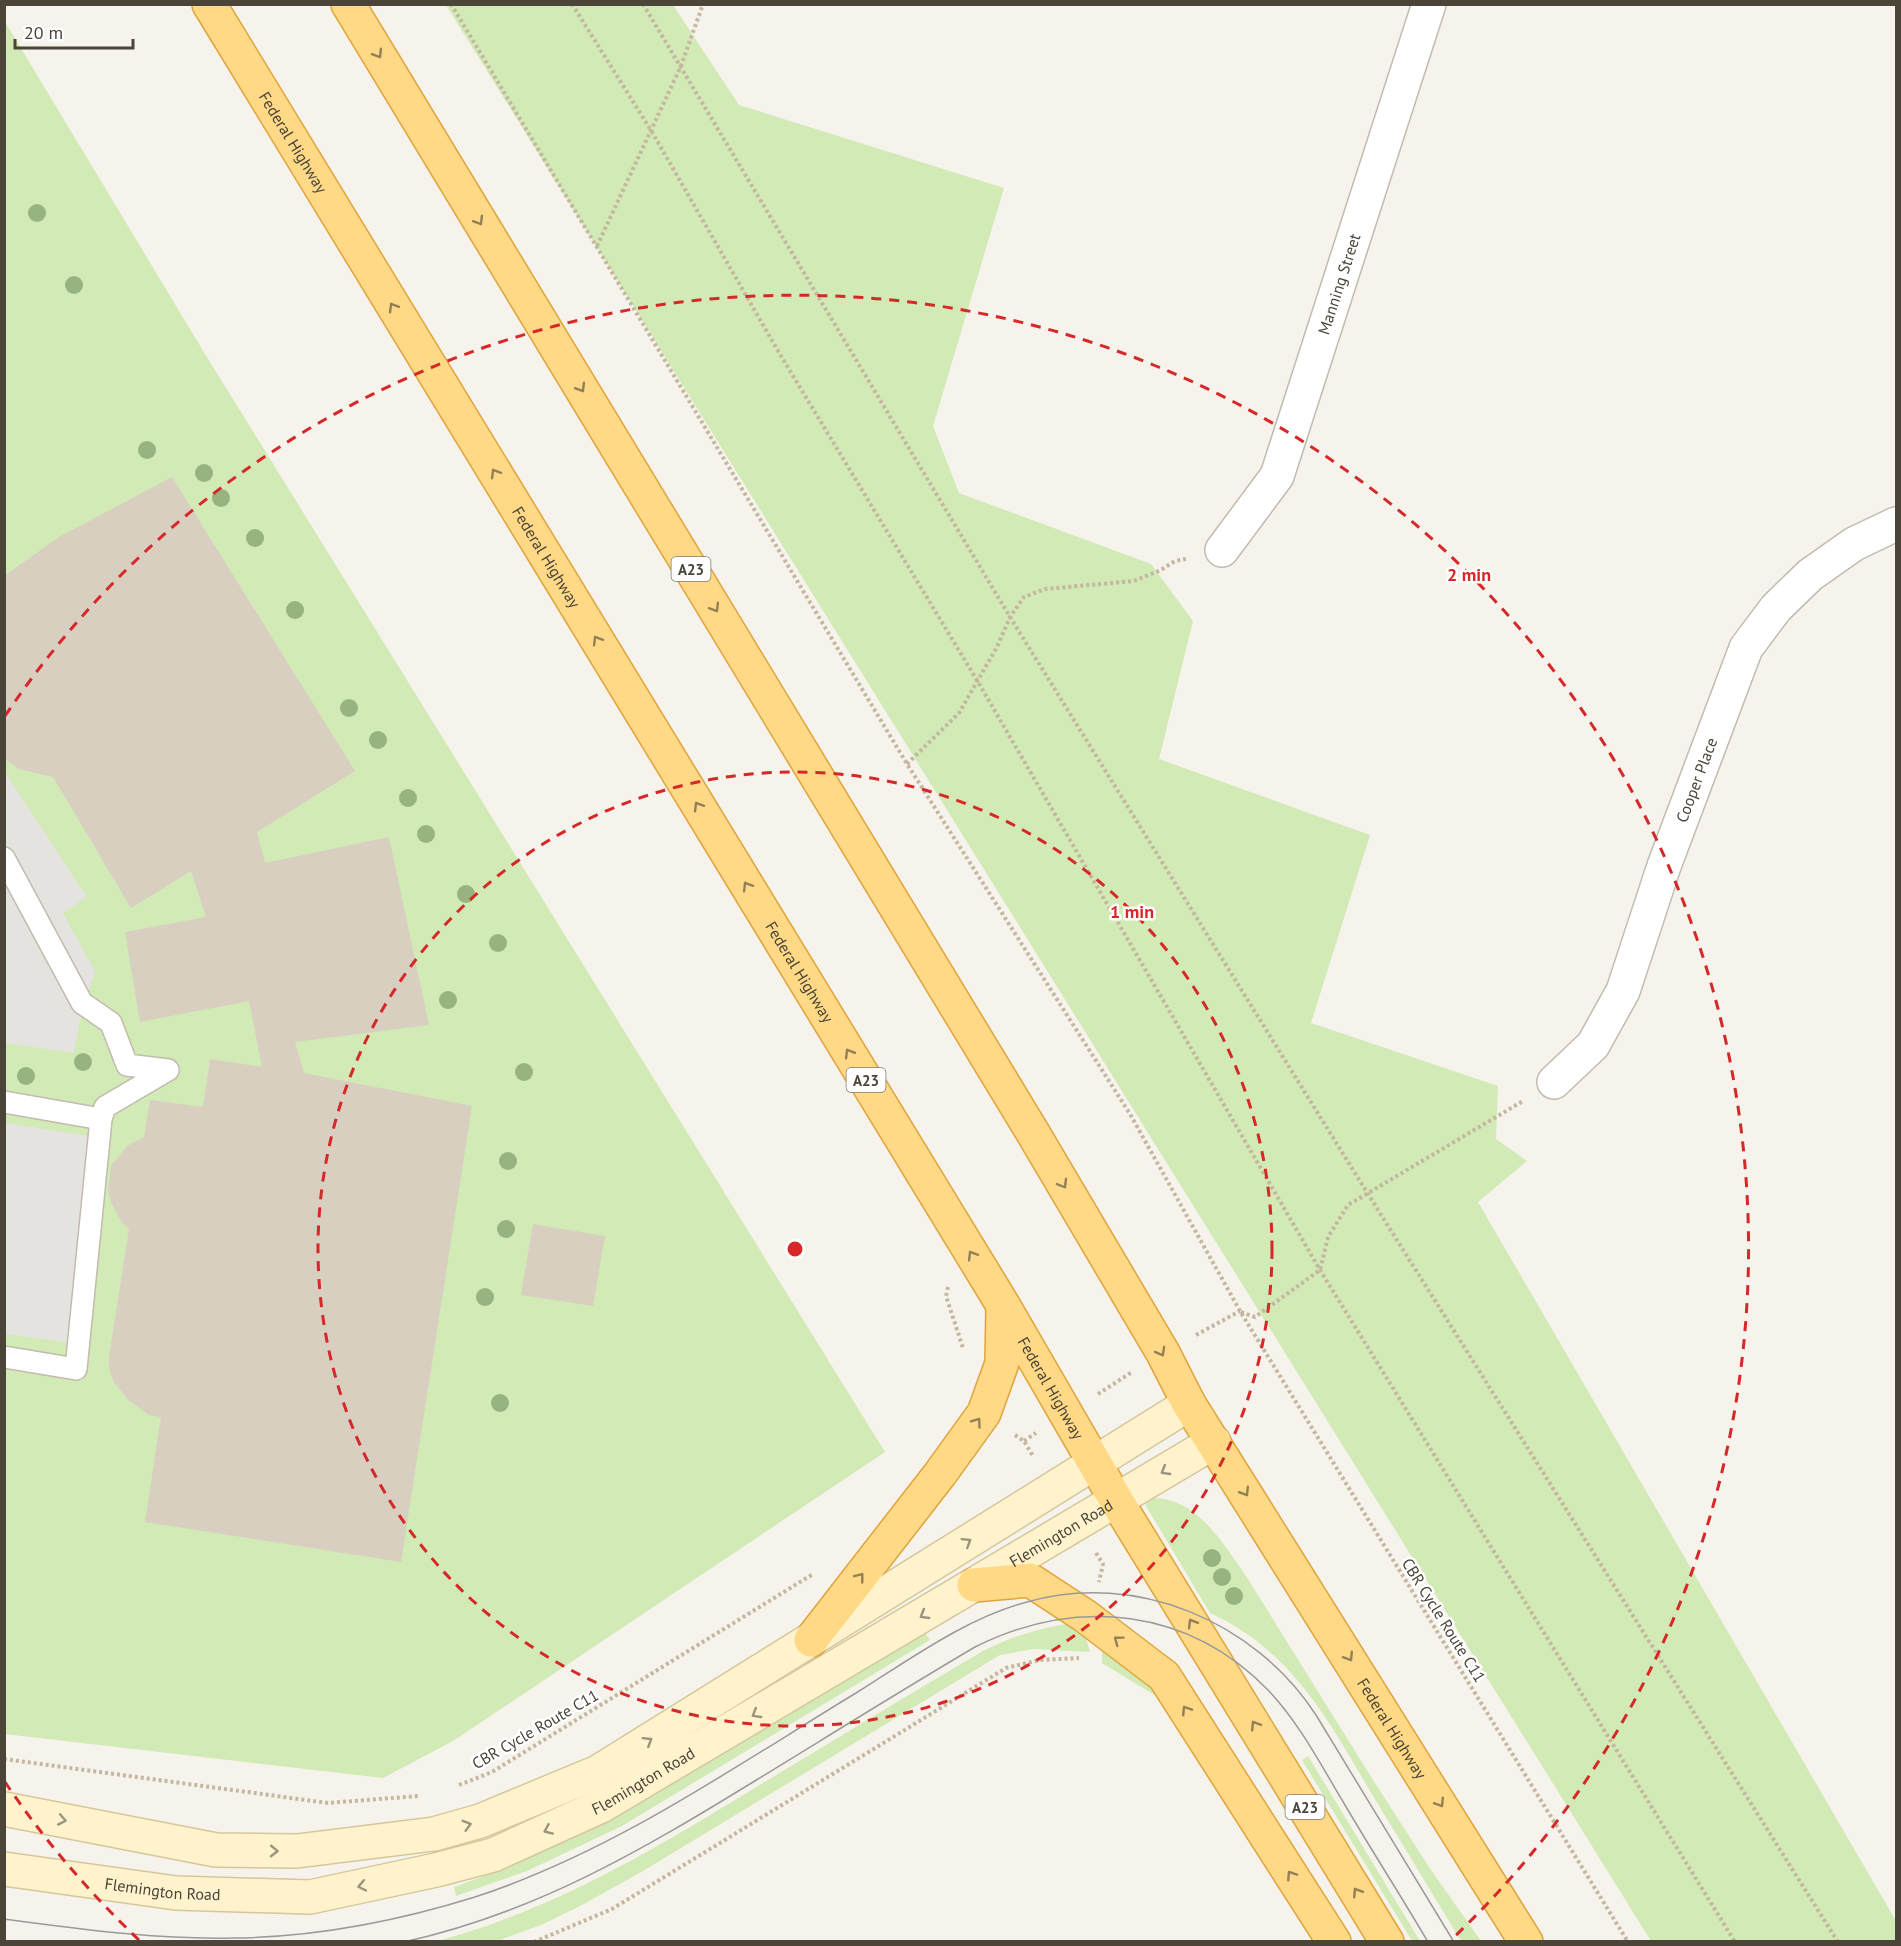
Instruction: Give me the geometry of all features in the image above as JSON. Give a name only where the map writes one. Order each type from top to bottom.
[{"type":"highway","name":"Federal Highway","points":[[209,4],[960,1234],[1116,1500],[1387,1941]]},
{"type":"highway","name":"Federal Highway","points":[[348,4],[1034,1133],[1162,1353],[1189,1404],[1526,1941]]},
{"type":"highway","points":[[811,1640],[940,1474],[984,1413],[1002,1363],[1003,1305]]},
{"type":"highway","points":[[974,1585],[1030,1580],[1085,1616],[1164,1676],[1334,1941]]},
{"type":"main road","name":"Flemington Road","points":[[4,1809],[216,1850],[297,1851],[434,1834],[480,1821],[598,1772],[1189,1404]]},
{"type":"main road","name":"Flemington Road","points":[[4,1869],[176,1893],[309,1898],[493,1855],[601,1806],[1214,1442]]},
{"type":"street","name":"Manning Street","points":[[1222,550],[1277,476],[1429,4]]},
{"type":"street","name":"Cooper Place","points":[[1554,1082],[1593,1045],[1623,992],[1664,866],[1746,648],[1776,608],[1810,575],[1854,544],[1896,524]]},
{"type":"lane","points":[[4,858],[82,1003],[111,1023],[127,1065],[168,1070],[105,1107],[101,1119],[76,1369],[4,1357]]},
{"type":"lane","points":[[4,1102],[101,1119]]},
{"type":"path","name":"CBR Cycle Route C11","points":[[451,4],[907,764],[1130,1114],[1240,1311],[1628,1941]]},
{"type":"path","points":[[572,4],[652,132],[778,351],[978,682],[1320,1270],[1735,1941]]},
{"type":"path","points":[[643,4],[1010,617],[1368,1194],[1838,1941]]},
{"type":"path","points":[[597,247],[681,66],[703,4]]},
{"type":"path","points":[[907,764],[959,713],[997,647],[1010,617],[1024,597],[1045,589],[1134,581],[1161,570],[1175,561],[1222,550]]},
{"type":"path","points":[[1240,1311],[1255,1317],[1320,1270],[1328,1237],[1348,1205],[1554,1082]]},
{"type":"path","points":[[960,1234],[946,1296],[966,1358]]},
{"type":"path","name":"CBR Cycle Route C11","points":[[449,1790],[492,1772],[814,1573]]},
{"type":"path","points":[[534,1941],[612,1909],[1006,1668],[1040,1660],[1079,1658],[1086,1661]]},
{"type":"path","points":[[4,1759],[328,1803],[427,1795]]},
{"type":"green space","points":[[446,5],[673,5],[739,105],[1004,188],[933,426],[959,493],[1151,564],[1193,621],[1159,759],[1370,835],[1311,1023],[1498,1086],[1496,1139],[1527,1161],[1478,1202],[1896,1921],[1896,1941],[1651,1941]]},
{"type":"green space","points":[[4,20],[205,354],[885,1452],[453,1741],[383,1778],[5,1734]]},
{"type":"green space","points":[[1152,1498],[1183,1505],[1196,1514],[1218,1537],[1246,1576],[1431,1870],[1481,1941],[1461,1941],[1343,1745],[1308,1693],[1288,1669],[1265,1648],[1240,1629],[1210,1613],[1146,1506],[1147,1500]]},
{"type":"green space","points":[[1075,1623],[1084,1631],[1090,1652],[1033,1649],[1000,1655],[643,1871],[580,1906],[541,1925],[497,1941],[434,1942],[519,1914],[599,1878],[715,1812],[983,1651],[1028,1633]]},
{"type":"green space","points":[[922,1628],[930,1640],[622,1826],[527,1871],[456,1896],[454,1887],[512,1866],[579,1834]]},
{"type":"green space","points":[[1106,1649],[1166,1702],[1102,1663],[1102,1652]]},
{"type":"green space","points":[[1308,1756],[1420,1941],[1412,1941],[1302,1760]]},
{"type":"shaded area","points":[[4,771],[87,897],[63,913],[95,971],[80,1020],[74,1053],[5,1043]]},
{"type":"shaded area","points":[[4,1123],[90,1136],[70,1343],[5,1334]]},
{"type":"building","points":[[172,477],[355,771],[257,832],[265,863],[389,837],[429,1025],[295,1042],[304,1073],[472,1106],[401,1562],[145,1522],[161,1417],[149,1415],[128,1400],[114,1382],[109,1369],[129,1229],[122,1223],[111,1202],[108,1191],[111,1166],[127,1146],[144,1137],[150,1100],[203,1107],[210,1059],[262,1067],[249,1001],[140,1022],[125,932],[206,917],[191,871],[131,908],[53,777],[19,769],[4,758],[4,576],[59,537]]},
{"type":"building","points":[[533,1224],[605,1236],[593,1306],[521,1295]]},
{"type":"tram line","points":[[4,1919],[148,1936],[234,1938],[326,1931],[446,1906],[526,1878],[576,1857],[624,1832],[672,1806],[938,1641],[982,1618],[1027,1602],[1068,1594],[1110,1593],[1150,1599],[1189,1612],[1226,1630],[1260,1653],[1291,1682],[1316,1715],[1454,1942]]},
{"type":"tram line","points":[[404,1942],[452,1930],[499,1914],[544,1896],[631,1854],[975,1647],[1014,1631],[1053,1621],[1092,1617],[1130,1619],[1168,1627],[1204,1642],[1238,1663],[1269,1691],[1291,1717],[1310,1746],[1428,1942]]}]
